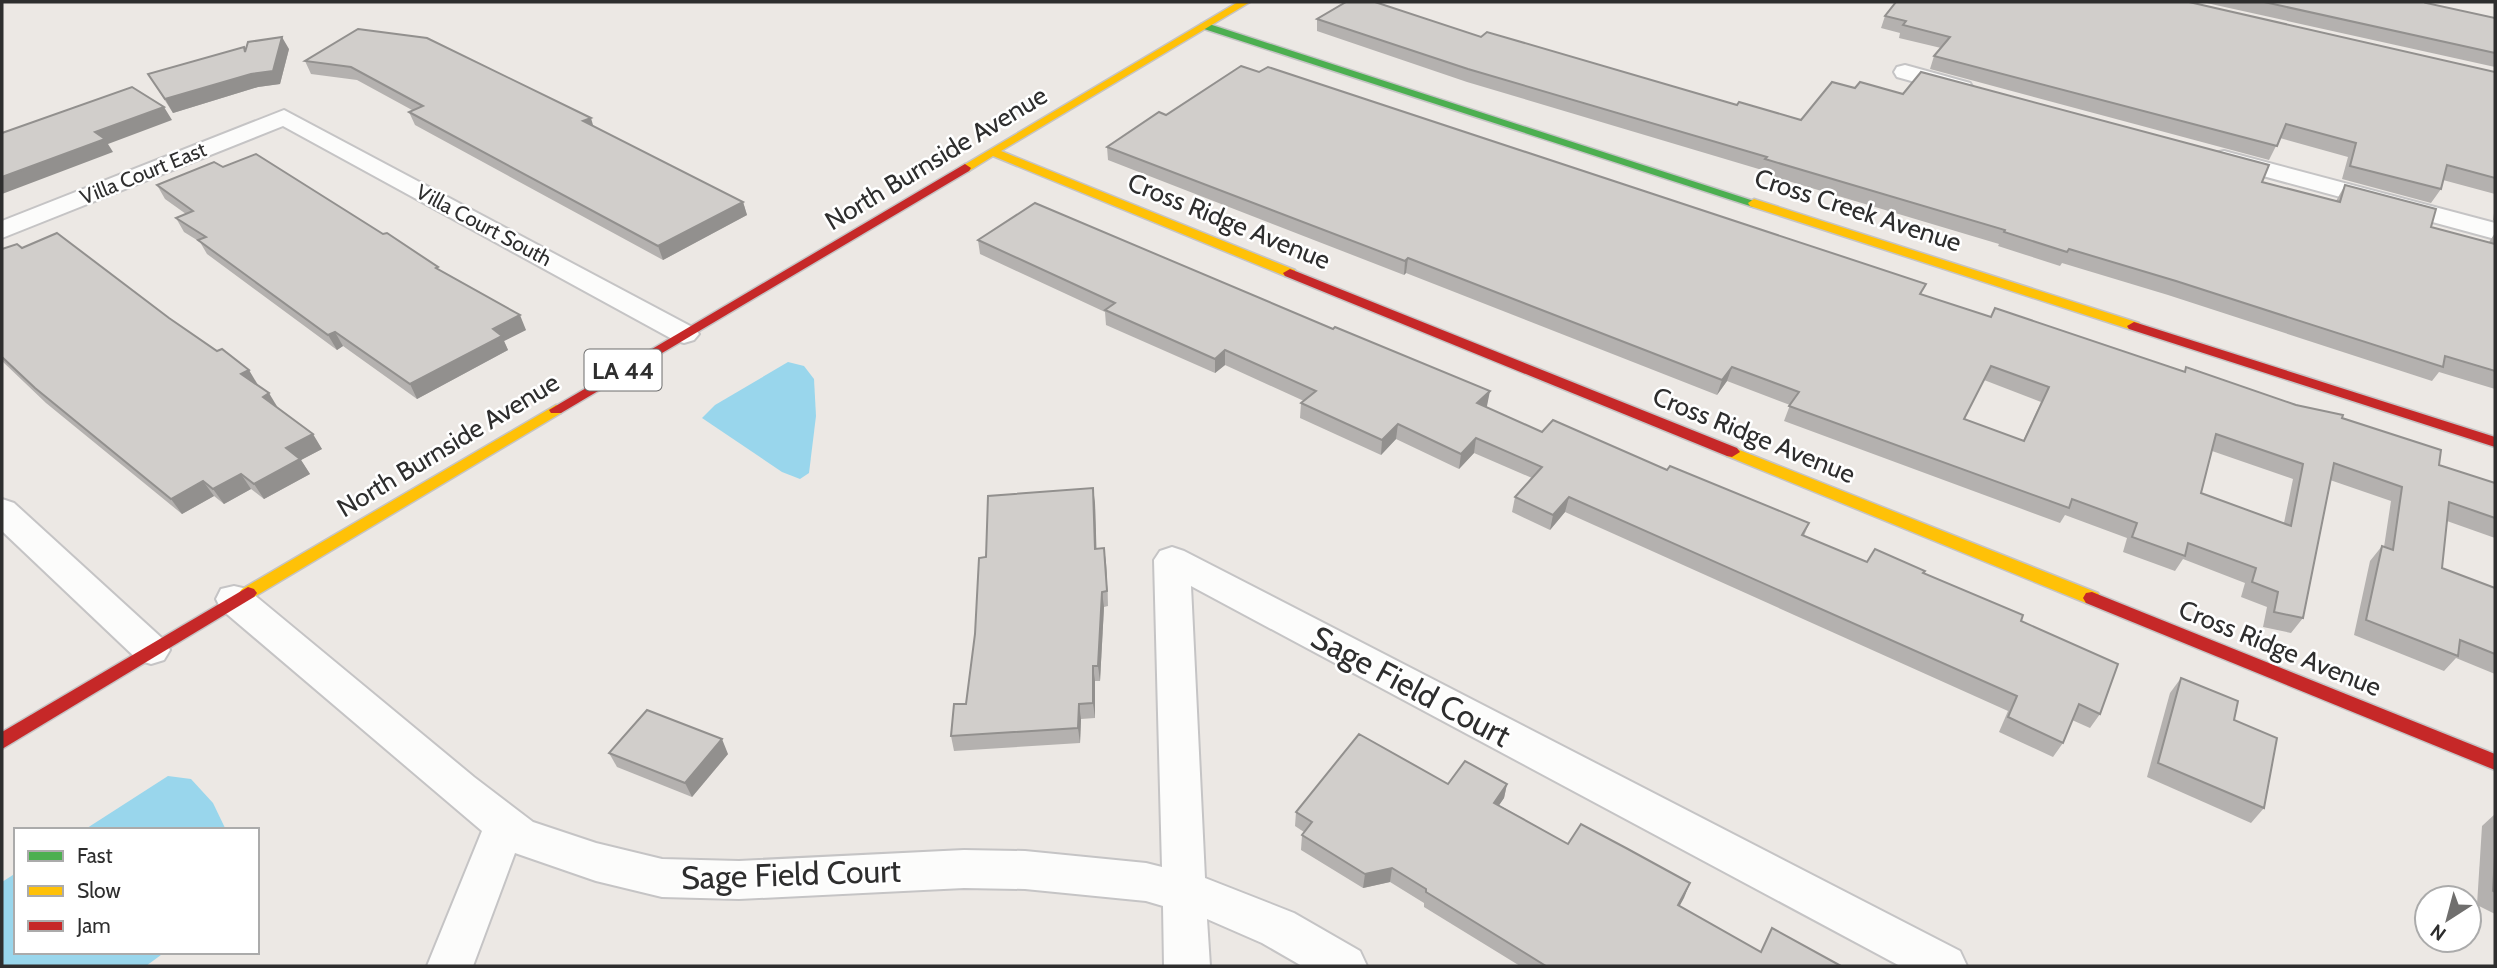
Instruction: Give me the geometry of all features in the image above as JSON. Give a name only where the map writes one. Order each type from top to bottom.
[{"type":"street","name":"North Burnside Avenue","points":[[2,741],[234,599],[995,153],[1245,2]]},
{"type":"street","name":"Cross Creek Avenue","points":[[1205,26],[2495,442]]},
{"type":"street","points":[[1905,72],[1985,94]]},
{"type":"street","name":"Villa Court East","points":[[2,230],[284,117]]},
{"type":"street","name":"Villa Court South","points":[[284,117],[684,334]]},
{"type":"street","points":[[2200,152],[2495,231]]},
{"type":"street","name":"Cross Ridge Avenue","points":[[995,153],[2495,762]]},
{"type":"street","points":[[2,511],[151,650]]},
{"type":"street","name":"Sage Field Court","points":[[1187,966],[1172,560],[1944,966]]},
{"type":"street","name":"Sage Field Court","points":[[234,599],[519,836],[596,862],[662,878],[740,880],[900,871],[1025,870],[1146,882],[1208,898],[1278,928],[1344,966]]},
{"type":"street","points":[[450,966],[505,825]]},
{"type":"water","points":[[788,362],[804,366],[814,379],[816,416],[809,473],[800,479],[782,472],[702,418],[715,405]]},
{"type":"water","points":[[168,776],[191,779],[213,803],[225,828],[87,828]]},
{"type":"water","points":[[14,874],[14,954],[162,954],[146,966],[2,966],[2,882]]},
{"type":"building","points":[[1346,2],[1375,2],[1481,37],[1487,32],[1737,105],[1739,102],[1801,120],[1832,82],[1855,88],[1860,82],[1903,94],[1921,72],[2269,165],[2262,182],[2340,202],[2345,185],[2436,209],[2431,227],[2495,244],[2495,371],[2445,356],[2443,367],[2176,281],[2069,249],[2067,252],[2004,232],[2005,230],[1765,159],[1767,157],[1468,69],[1317,19]]},
{"type":"building","points":[[1896,2],[2189,2],[2495,72],[2495,178],[2447,165],[2441,189],[2350,166],[2356,143],[2286,124],[2277,146],[1934,56],[1950,37],[1903,25],[1906,21],[1885,16]]},
{"type":"building","points":[[2264,2],[2427,2],[2495,18],[2495,53]]},
{"type":"building","points":[[358,29],[427,38],[591,118],[583,121],[743,202],[658,246],[409,112],[423,106],[351,67],[305,61]]},
{"type":"building","points":[[282,37],[273,71],[251,74],[165,99],[148,74],[244,47],[245,52],[248,42]]},
{"type":"building","points":[[1241,66],[1259,72],[1268,67],[1926,284],[1920,294],[1991,317],[1995,308],[2185,372],[2186,367],[2296,405],[2343,415],[2342,418],[2441,450],[2439,465],[2495,483],[2495,518],[2449,502],[2442,568],[2495,588],[2495,654],[2460,640],[2458,656],[2366,620],[2382,546],[2393,550],[2402,487],[2334,463],[2303,618],[2274,612],[2278,592],[2252,582],[2256,568],[2188,543],[2185,556],[2132,537],[2137,523],[2072,499],[2069,508],[1789,406],[1799,392],[1732,367],[1722,380],[1408,258],[1405,261],[1107,147],[1159,112],[1166,115]],"holes":[[[1991,366],[2049,387],[2024,441],[1964,419]],[[2216,434],[2303,464],[2291,526],[2201,493]]]},
{"type":"building","points":[[132,87],[164,107],[95,132],[105,139],[2,177],[2,133]]},
{"type":"building","points":[[256,154],[383,234],[387,233],[438,267],[436,268],[520,315],[493,329],[502,336],[410,384],[335,332],[328,335],[198,240],[206,237],[176,218],[193,211],[157,185],[214,162],[223,167]]},
{"type":"building","points":[[1035,203],[1333,329],[1335,327],[1490,391],[1477,403],[1542,432],[1553,420],[1667,470],[1670,466],[1809,523],[1802,535],[1867,562],[1875,549],[1925,571],[1923,573],[2023,615],[2021,621],[2118,664],[2100,714],[2079,704],[2063,743],[2008,717],[2017,696],[1569,497],[1553,515],[1515,497],[1542,467],[1476,438],[1461,454],[1398,424],[1382,440],[1301,403],[1316,391],[1225,350],[1215,359],[1105,310],[1115,303],[978,240]]},
{"type":"building","points":[[57,233],[169,318],[217,351],[222,349],[249,370],[241,374],[269,393],[263,397],[313,434],[286,448],[300,459],[254,484],[241,474],[213,489],[203,481],[171,499],[35,388],[2,357],[2,249],[17,244],[22,248]]},
{"type":"building","points":[[1093,488],[1095,549],[1104,548],[1107,591],[1102,592],[1098,666],[1093,666],[1093,703],[1079,704],[1078,728],[951,736],[954,704],[966,704],[975,634],[979,558],[986,557],[988,496]]},
{"type":"building","points":[[2181,678],[2238,701],[2234,720],[2277,738],[2264,808],[2158,763]]},
{"type":"building","points":[[647,710],[722,739],[685,783],[609,753]]},
{"type":"building","points":[[1359,734],[1448,784],[1465,761],[1507,784],[1494,803],[1568,844],[1581,824],[1626,848],[1690,883],[1678,905],[1761,952],[1772,928],[1841,966],[1546,966],[1392,868],[1365,874],[1302,835],[1312,822],[1296,812]]},
{"type":"building","points":[[2495,856],[2495,892],[2493,891]]},
{"type":"traffic: fast","points":[[1205,26],[1754,203]]},
{"type":"traffic: slow","points":[[965,168],[1245,2]]},
{"type":"traffic: slow","points":[[995,153],[1290,273]]},
{"type":"traffic: slow","points":[[1754,203],[2134,326]]},
{"type":"traffic: slow","points":[[248,593],[556,410]]},
{"type":"traffic: slow","points":[[1732,452],[2092,598]]},
{"type":"traffic: jam","points":[[556,410],[965,168]]},
{"type":"traffic: jam","points":[[1290,273],[1732,452]]},
{"type":"traffic: jam","points":[[2134,326],[2495,442]]},
{"type":"traffic: jam","points":[[2,741],[248,593]]},
{"type":"traffic: jam","points":[[2092,598],[2495,762]]}]
